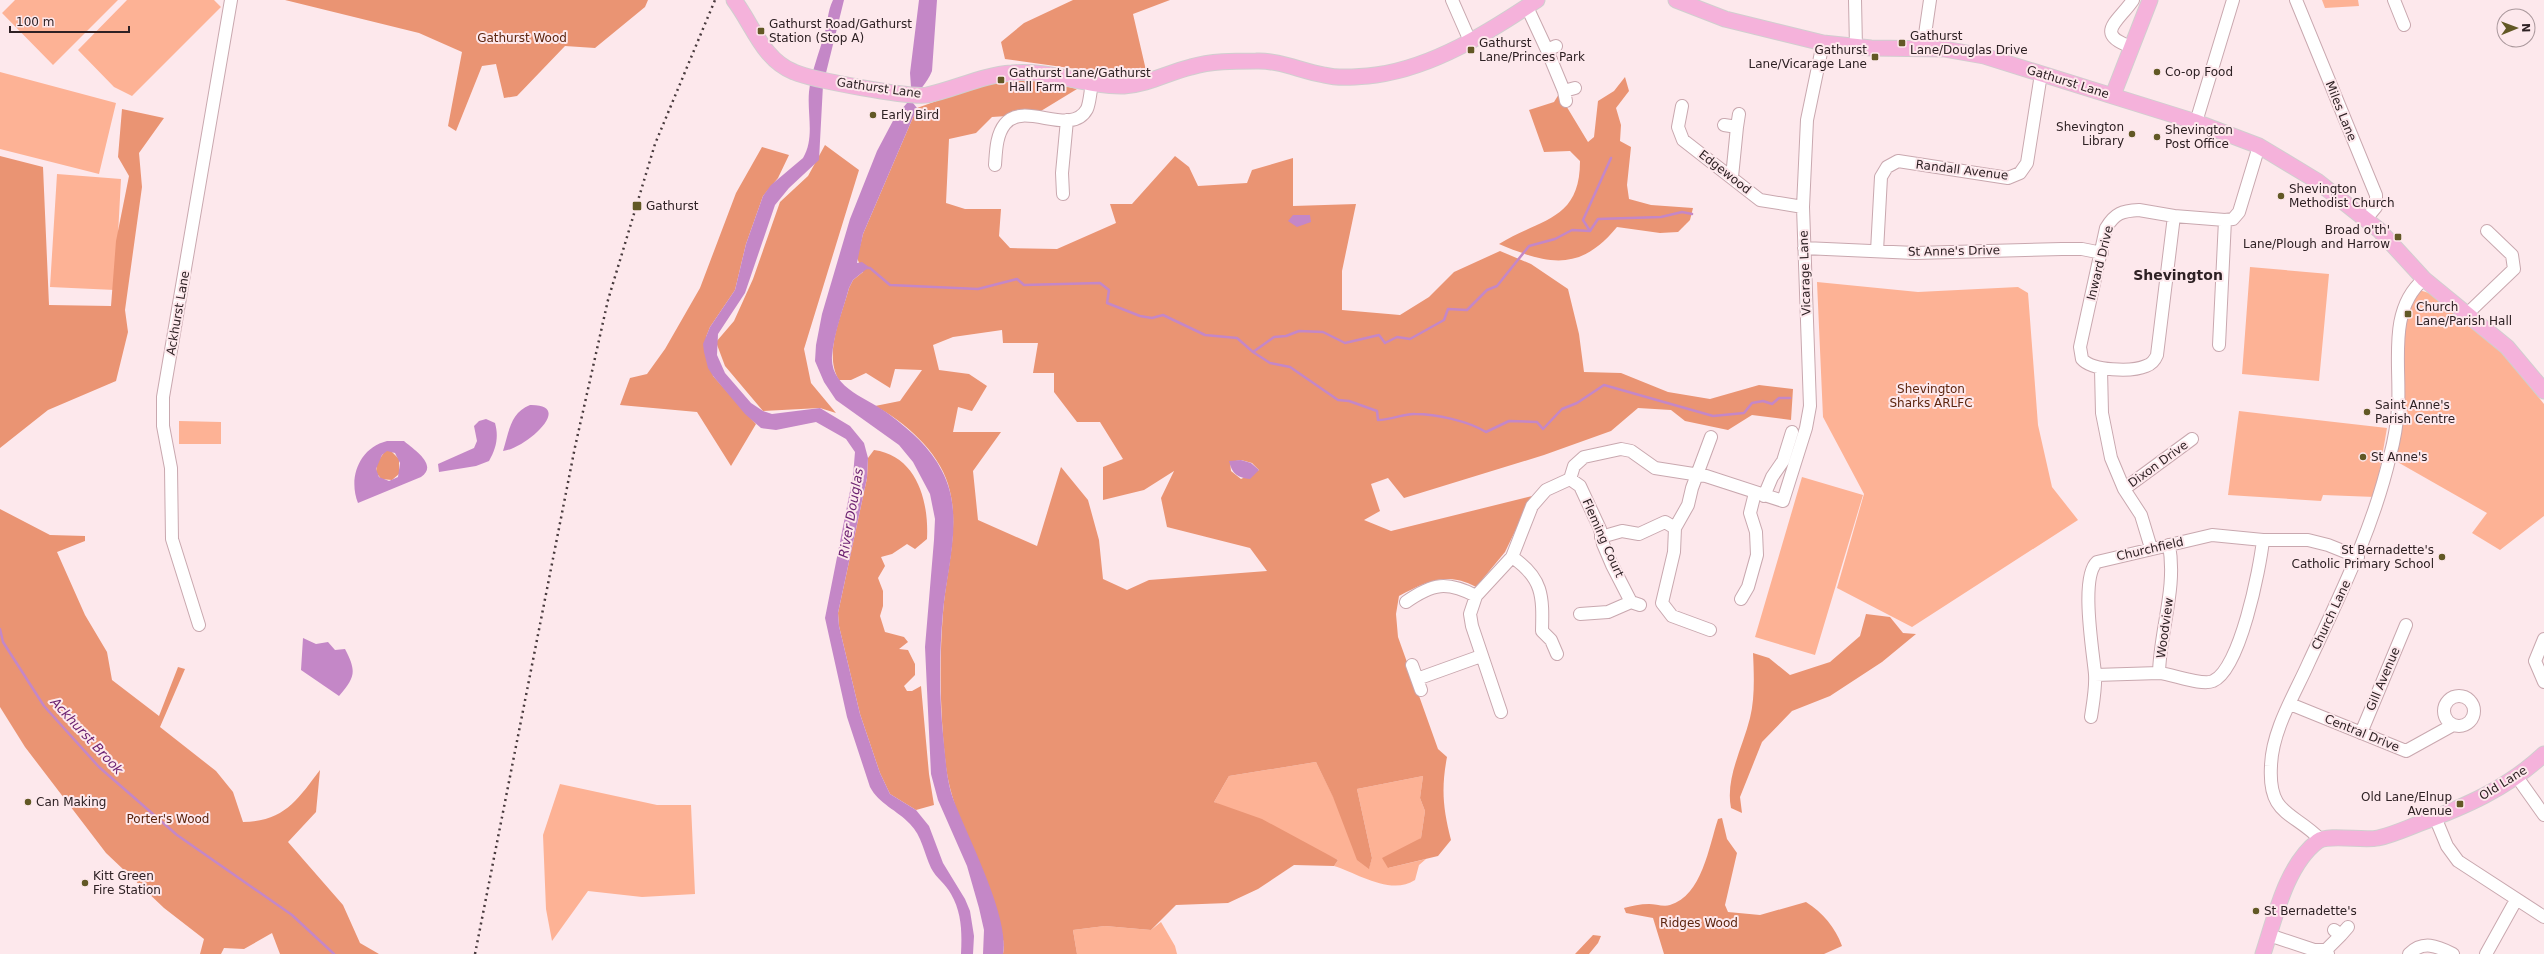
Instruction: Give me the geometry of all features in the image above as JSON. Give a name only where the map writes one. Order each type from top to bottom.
[{"type":"main road","name":"Gathurst Lane","points":[[734,0],[772,58],[787,69],[806,76],[911,94],[929,94],[984,78],[1015,72],[1043,74],[1092,85],[1135,85],[1156,80],[1192,66],[1228,62],[1268,62],[1334,77],[1376,75],[1431,60],[1470,41],[1532,3]]},
{"type":"main road","name":"Gathurst Lane","points":[[1676,0],[1725,19],[1823,42],[1856,47],[1923,48],[1984,56],[2102,94],[2113,96],[2196,122],[2259,146],[2317,181],[2366,219],[2401,252],[2424,279],[2507,347],[2544,391]]},
{"type":"main road","points":[[2113,96],[2150,0]]},
{"type":"main road","name":"Old Lane","points":[[2321,840],[2378,838],[2435,818],[2490,794],[2544,754]]},
{"type":"main road","points":[[2263,954],[2291,876],[2304,856],[2321,840]]},
{"type":"street","name":"Ackhurst Lane","points":[[199,625],[172,539],[171,468],[163,426],[163,397],[231,0]]},
{"type":"street","points":[[1452,0],[1470,41]]},
{"type":"street","points":[[1855,0],[1856,47]]},
{"type":"street","points":[[1923,48],[1930,0]]},
{"type":"street","points":[[2132,47],[2117,42],[2112,38],[2110,32],[2111,26],[2133,0]]},
{"type":"street","points":[[2196,122],[2233,0]]},
{"type":"street","name":"Miles Lane","points":[[2296,0],[2376,195],[2376,207],[2366,219]]},
{"type":"street","points":[[2394,0],[2404,28]]},
{"type":"street","points":[[1532,3],[1568,93]]},
{"type":"street","name":"Vicarage Lane","points":[[1760,494],[1783,501],[1806,428],[1810,406],[1803,207],[1807,120],[1823,42]]},
{"type":"street","name":"Randall Avenue","points":[[1877,251],[1881,177],[1890,165],[1898,162],[2008,178],[2017,176],[2023,170],[2027,163],[2041,74]]},
{"type":"street","points":[[995,165],[999,134],[1010,119],[1020,116],[1067,120],[1079,117],[1087,108],[1092,85]]},
{"type":"street","name":"Edgewood","points":[[1681,106],[1678,128],[1681,136],[1764,202],[1803,207]]},
{"type":"street","points":[[1732,177],[1739,114]]},
{"type":"street","points":[[1063,194],[1062,173],[1067,120]]},
{"type":"street","points":[[1724,126],[1738,128]]},
{"type":"street","points":[[2174,216],[2225,220],[2233,219],[2239,212],[2259,146]]},
{"type":"street","name":"Inward Drive","points":[[2139,210],[2174,216],[2158,355],[2152,362],[2144,367],[2102,369],[2084,362],[2080,354],[2080,347],[2102,253],[2106,228],[2113,217],[2121,211],[2139,210]]},
{"type":"street","points":[[2219,345],[2225,220]]},
{"type":"street","points":[[2467,314],[2514,269],[2512,255],[2487,231]]},
{"type":"street","name":"St Anne's Drive","points":[[1804,248],[1915,253],[2082,249],[2102,253]]},
{"type":"street","name":"Church Lane","points":[[2321,840],[2284,812],[2272,790],[2271,764],[2274,746],[2290,704],[2358,557],[2371,522],[2393,442],[2398,407],[2398,334],[2401,316],[2411,294],[2424,279]]},
{"type":"street","points":[[2102,369],[2101,400],[2111,458],[2124,489],[2141,515],[2151,548]]},
{"type":"street","points":[[1741,599],[1748,587],[1757,555],[1759,531],[1750,513],[1760,494],[1783,461],[1792,432]]},
{"type":"street","points":[[1710,630],[1672,616],[1657,604],[1674,552],[1675,528],[1683,518],[1692,488],[1711,437]]},
{"type":"street","name":"Dixon Drive","points":[[2124,489],[2192,439]]},
{"type":"street","points":[[1501,712],[1481,656],[1470,614],[1476,596],[1512,557],[1532,506],[1546,490],[1570,479],[1574,466],[1584,457],[1620,449],[1631,451],[1655,468],[1698,475],[1760,494]]},
{"type":"street","name":"Fleming Court","points":[[1570,479],[1580,486],[1600,528],[1601,537],[1636,603],[1608,612],[1580,614]]},
{"type":"street","points":[[1601,537],[1622,531],[1639,534],[1665,522],[1675,528]]},
{"type":"street","name":"Churchfield","points":[[2091,717],[2095,675],[2089,610],[2091,568],[2101,560],[2212,535],[2263,540],[2315,541],[2358,557]]},
{"type":"street","name":"Woodview","points":[[2169,545],[2172,562],[2171,584],[2162,630],[2159,673],[2207,682],[2219,676],[2244,630],[2258,575],[2263,540]]},
{"type":"street","points":[[1512,557],[1524,565],[1536,580],[1548,615],[1542,631],[1551,640],[1557,654]]},
{"type":"street","points":[[1406,602],[1424,589],[1438,586],[1458,587],[1476,596]]},
{"type":"street","name":"Gill Avenue","points":[[2360,733],[2406,625]]},
{"type":"street","points":[[2544,639],[2535,661],[2544,682]]},
{"type":"street","points":[[1412,665],[1419,684],[1481,656]]},
{"type":"street","points":[[2095,675],[2159,673]]},
{"type":"street","name":"Central Drive","points":[[2290,704],[2406,750],[2453,725]]},
{"type":"street","points":[[2516,776],[2544,815]]},
{"type":"street","points":[[2435,818],[2447,846],[2458,861],[2544,917]]},
{"type":"street","points":[[2486,954],[2516,900]]},
{"type":"street","points":[[2269,935],[2314,950],[2327,952],[2341,931]]},
{"type":"street","points":[[2409,954],[2416,948],[2426,945],[2437,946],[2453,954]]},
{"type":"green space","points":[[15,0],[118,0],[53,65],[2,13]]},
{"type":"green space","points":[[127,0],[214,0],[221,7],[132,96],[114,87],[78,50]]},
{"type":"green space","name":"Gathurst Wood","points":[[285,0],[648,0],[645,7],[595,48],[565,46],[517,96],[504,98],[496,64],[482,66],[456,131],[448,126],[462,52],[419,33]]},
{"type":"green space","points":[[1073,0],[1170,0],[1133,14],[1148,79],[1005,59],[1001,42],[1024,23]]},
{"type":"green space","points":[[2322,0],[2358,0],[2359,6],[2325,8]]},
{"type":"green space","points":[[0,72],[116,103],[99,174],[0,149]]},
{"type":"green space","points":[[1625,77],[1629,91],[1616,108],[1621,125],[1620,141],[1631,147],[1627,185],[1629,199],[1651,205],[1693,208],[1690,220],[1678,232],[1660,233],[1617,227],[1603,242],[1590,252],[1577,258],[1563,260],[1549,260],[1533,257],[1499,244],[1555,215],[1565,207],[1573,196],[1578,181],[1580,161],[1570,151],[1544,152],[1529,110],[1554,102],[1559,94],[1588,142],[1594,137],[1598,101],[1614,91]]},
{"type":"green space","points":[[1036,79],[1077,89],[1036,114],[992,117],[976,133],[949,139],[946,203],[965,209],[1001,209],[999,236],[1010,248],[1057,249],[1116,223],[1110,204],[1132,204],[1175,156],[1189,167],[1198,186],[1247,183],[1252,170],[1293,158],[1293,206],[1356,204],[1342,271],[1342,310],[1400,315],[1429,297],[1454,272],[1500,251],[1531,264],[1568,289],[1579,334],[1584,372],[1621,373],[1668,392],[1710,399],[1759,385],[1793,389],[1791,420],[1752,415],[1728,430],[1685,421],[1671,410],[1638,408],[1611,431],[1544,455],[1404,498],[1388,478],[1371,484],[1380,511],[1364,520],[1391,531],[1532,496],[1505,552],[1476,587],[1465,582],[1455,580],[1436,580],[1418,586],[1399,596],[1396,614],[1398,637],[1438,749],[1447,757],[1444,779],[1444,798],[1446,818],[1451,840],[1438,856],[1388,868],[1382,858],[1421,838],[1425,811],[1420,798],[1423,776],[1357,789],[1372,858],[1369,869],[1357,860],[1333,797],[1316,762],[1229,776],[1214,802],[1262,819],[1338,860],[1334,866],[1294,865],[1258,889],[1228,903],[1176,905],[1151,930],[1105,926],[1073,930],[1077,954],[1003,954],[1003,939],[995,904],[963,827],[950,787],[946,767],[942,729],[941,671],[943,613],[952,548],[952,500],[943,472],[937,460],[928,449],[898,420],[875,406],[900,401],[922,370],[895,369],[890,388],[866,373],[851,380],[839,380],[835,370],[833,358],[835,334],[849,288],[853,280],[863,272],[857,258],[863,234],[917,108],[981,85]],"holes":[[[1002,330],[1003,343],[1038,343],[1033,373],[1054,373],[1054,392],[1077,422],[1100,422],[1123,459],[1103,467],[1103,500],[1144,490],[1174,471],[1161,498],[1167,527],[1250,548],[1267,571],[1149,580],[1127,590],[1103,579],[1099,540],[1088,500],[1061,467],[1037,546],[978,520],[973,471],[1001,432],[953,432],[958,407],[972,411],[987,386],[969,374],[939,370],[933,345],[953,337]],[[1241,460],[1252,463],[1259,470],[1241,479],[1231,471],[1230,462]]]},
{"type":"green space","points":[[122,109],[164,118],[139,153],[142,187],[125,310],[128,332],[116,381],[48,410],[0,448],[0,156],[43,167],[49,305],[111,306],[116,241],[129,176],[118,157]]},
{"type":"green space","points":[[825,145],[859,170],[804,349],[811,383],[836,413],[820,408],[763,411],[725,366],[716,342],[734,321],[753,279],[780,202],[808,176]]},
{"type":"green space","points":[[762,147],[789,155],[778,178],[763,196],[746,244],[735,290],[710,327],[706,337],[713,376],[756,424],[731,466],[697,412],[620,405],[630,378],[647,374],[665,349],[700,288],[736,193]]},
{"type":"green space","points":[[57,174],[121,179],[115,290],[50,287]]},
{"type":"green space","points":[[2250,267],[2329,274],[2319,381],[2242,374]]},
{"type":"green space","name":"Shevington Sharks ARLFC","points":[[1817,282],[1918,292],[2018,287],[2028,293],[2038,425],[2052,487],[2078,520],[1912,627],[1837,588],[1864,494],[1823,417]]},
{"type":"green space","points":[[2419,290],[2429,293],[2502,351],[2544,404],[2544,516],[2500,550],[2472,533],[2487,513],[2394,460],[2403,335],[2409,308]]},
{"type":"green space","points":[[2239,411],[2387,428],[2375,497],[2323,495],[2321,501],[2228,495]]},
{"type":"green space","points":[[179,421],[221,422],[221,444],[179,444]]},
{"type":"green space","points":[[874,450],[889,454],[901,461],[910,471],[917,482],[926,510],[927,539],[915,549],[907,544],[892,554],[881,557],[885,566],[878,578],[883,591],[883,606],[880,616],[885,632],[904,637],[908,642],[899,649],[908,650],[915,664],[915,675],[904,686],[907,691],[912,691],[921,686],[929,774],[934,805],[916,810],[890,794],[880,773],[860,714],[839,626],[838,613],[867,478],[868,458]]},
{"type":"green space","points":[[385,451],[391,451],[399,459],[399,474],[392,480],[381,479],[376,472],[377,463]]},
{"type":"green space","points":[[1802,477],[1863,495],[1815,655],[1755,637]]},
{"type":"green space","name":"Porter's Wood","points":[[0,509],[50,535],[85,536],[85,541],[57,552],[85,615],[107,652],[112,680],[159,716],[178,667],[185,669],[160,727],[216,771],[233,792],[243,822],[270,818],[289,807],[304,791],[320,770],[316,812],[288,842],[343,905],[360,943],[379,954],[280,954],[272,933],[244,949],[224,948],[221,954],[200,954],[204,939],[164,908],[106,853],[25,747],[0,707]]},
{"type":"green space","points":[[1866,614],[1890,617],[1903,633],[1916,634],[1882,662],[1830,696],[1792,711],[1762,742],[1740,797],[1742,813],[1731,808],[1730,785],[1752,710],[1754,686],[1753,653],[1769,658],[1790,675],[1830,662],[1860,636]]},
{"type":"green space","points":[[1316,762],[1369,868],[1372,858],[1357,789],[1423,776],[1420,798],[1425,811],[1421,838],[1388,868],[1426,859],[1419,865],[1415,880],[1406,884],[1395,886],[1374,882],[1363,878],[1334,866],[1338,860],[1214,802],[1229,776]]},
{"type":"green space","points":[[560,784],[657,805],[691,805],[695,894],[642,897],[588,891],[552,941],[546,909],[543,835]]},
{"type":"green space","name":"Ridges Wood","points":[[1722,818],[1727,839],[1737,853],[1725,905],[1728,912],[1760,915],[1806,902],[1828,921],[1842,946],[1824,954],[1664,954],[1653,918],[1626,913],[1624,908],[1646,904],[1668,906],[1681,900],[1690,892],[1703,869],[1718,819]]},
{"type":"green space","points":[[1161,922],[1175,946],[1177,954],[1077,954],[1073,930],[1105,926],[1151,930]]},
{"type":"green space","points":[[1593,935],[1601,936],[1598,943],[1589,954],[1575,954]]},
{"type":"water","name":"River Douglas","points":[[833,0],[844,0],[823,85],[819,160],[789,188],[775,205],[745,293],[718,334],[717,355],[725,373],[751,403],[763,411],[772,414],[820,408],[850,426],[864,443],[868,458],[867,478],[838,613],[839,626],[860,714],[880,773],[890,794],[916,810],[929,826],[943,863],[965,899],[970,911],[974,936],[973,954],[961,954],[961,931],[955,901],[949,890],[931,868],[914,829],[905,819],[878,798],[870,787],[847,717],[825,618],[853,476],[855,452],[846,439],[816,422],[776,430],[761,428],[745,414],[713,376],[708,368],[704,352],[703,344],[710,327],[735,290],[746,244],[763,196],[771,185],[803,158],[807,150],[810,134],[810,85]]},
{"type":"water","points":[[919,0],[937,0],[932,71],[928,80],[915,98],[913,103],[917,108],[863,234],[857,263],[862,262],[869,267],[853,280],[849,288],[837,330],[832,356],[833,367],[837,377],[844,385],[852,392],[890,415],[919,440],[937,462],[949,488],[952,505],[953,541],[943,612],[940,661],[940,694],[946,766],[954,801],[994,899],[1003,938],[1003,954],[983,954],[984,930],[967,866],[938,800],[931,774],[925,647],[935,519],[930,494],[913,462],[899,445],[836,400],[824,382],[815,361],[816,345],[822,314],[850,219],[877,151],[895,117],[907,103],[911,87],[910,73]]},
{"type":"water","points":[[1293,215],[1310,215],[1311,222],[1297,227],[1288,221]]},
{"type":"water","points":[[530,405],[543,407],[548,411],[547,419],[542,427],[523,443],[503,451],[514,418],[523,408]]},
{"type":"water","points":[[486,419],[495,423],[497,433],[495,447],[489,461],[476,466],[439,472],[438,464],[474,448],[477,441],[474,426],[479,421]]},
{"type":"water","points":[[387,441],[404,441],[426,462],[426,472],[421,477],[358,503],[354,484],[355,474],[363,457],[369,450]],"holes":[[[387,451],[395,453],[400,463],[398,477],[389,481],[379,477],[376,469],[382,455]]]},
{"type":"water","points":[[1241,460],[1251,463],[1259,470],[1250,479],[1242,478],[1236,474],[1229,461]]},
{"type":"water","points":[[303,638],[316,644],[328,642],[335,650],[345,649],[353,669],[351,679],[339,696],[301,670]]},
{"type":"waterway","points":[[1611,158],[1583,220],[1590,231],[1598,219],[1661,217],[1682,212],[1692,214]]},
{"type":"waterway","points":[[866,268],[870,268],[890,285],[978,289],[1017,279],[1024,285],[1100,283],[1109,290],[1107,303],[1140,316],[1152,318],[1163,315],[1205,335],[1237,338],[1253,352],[1274,337],[1286,336],[1299,331],[1323,332],[1345,343],[1379,335],[1385,343],[1397,337],[1410,339],[1444,320],[1448,309],[1467,310],[1487,290],[1497,286],[1529,246],[1555,239],[1572,230],[1590,231]]},
{"type":"waterway","points":[[1253,352],[1270,363],[1290,367],[1338,400],[1349,401],[1377,411],[1378,420],[1403,415],[1423,414],[1461,421],[1486,432],[1509,421],[1537,422],[1543,429],[1562,409],[1577,403],[1604,385],[1713,416],[1744,413],[1752,403],[1763,401],[1772,404],[1779,398],[1790,398]]},
{"type":"waterway","name":"Ackhurst Brook","points":[[0,629],[3,642],[44,706],[99,767],[177,835],[292,915],[334,954]]},
{"type":"railway","points":[[475,954],[575,447],[608,300],[655,144],[715,0]]},
{"type":"place","name":"Gathurst Road/Gathurst Station (Stop A)","points":[[761,31]]},
{"type":"place","name":"Gathurst Lane/Douglas Drive","points":[[1902,43]]},
{"type":"place","name":"Gathurst Lane/Princes Park","points":[[1471,50]]},
{"type":"place","name":"Gathurst Lane/Vicarage Lane","points":[[1875,57]]},
{"type":"place","name":"Co-op Food","points":[[2157,72]]},
{"type":"place","name":"Gathurst Lane/Gathurst Hall Farm","points":[[1001,80]]},
{"type":"place","name":"Early Bird","points":[[873,115]]},
{"type":"place","name":"Shevington Library","points":[[2132,134]]},
{"type":"place","name":"Shevington Post Office","points":[[2157,137]]},
{"type":"place","name":"Shevington Methodist Church","points":[[2281,196]]},
{"type":"place","name":"Gathurst","points":[[637,206]]},
{"type":"place","name":"Broad o'th' Lane/Plough and Harrow","points":[[2398,237]]},
{"type":"place","name":"Church Lane/Parish Hall","points":[[2408,314]]},
{"type":"place","name":"Saint Anne's Parish Centre","points":[[2367,412]]},
{"type":"place","name":"St Anne's","points":[[2363,457]]},
{"type":"place","name":"St Bernadette's Catholic Primary School","points":[[2442,557]]},
{"type":"place","name":"Can Making","points":[[28,802]]},
{"type":"place","name":"Old Lane/Elnup Avenue","points":[[2460,804]]},
{"type":"place","name":"Kitt Green Fire Station","points":[[85,883]]},
{"type":"place","name":"St Bernadette's","points":[[2256,911]]},
{"type":"district","name":"Shevington","points":[[2178,275]]}]
